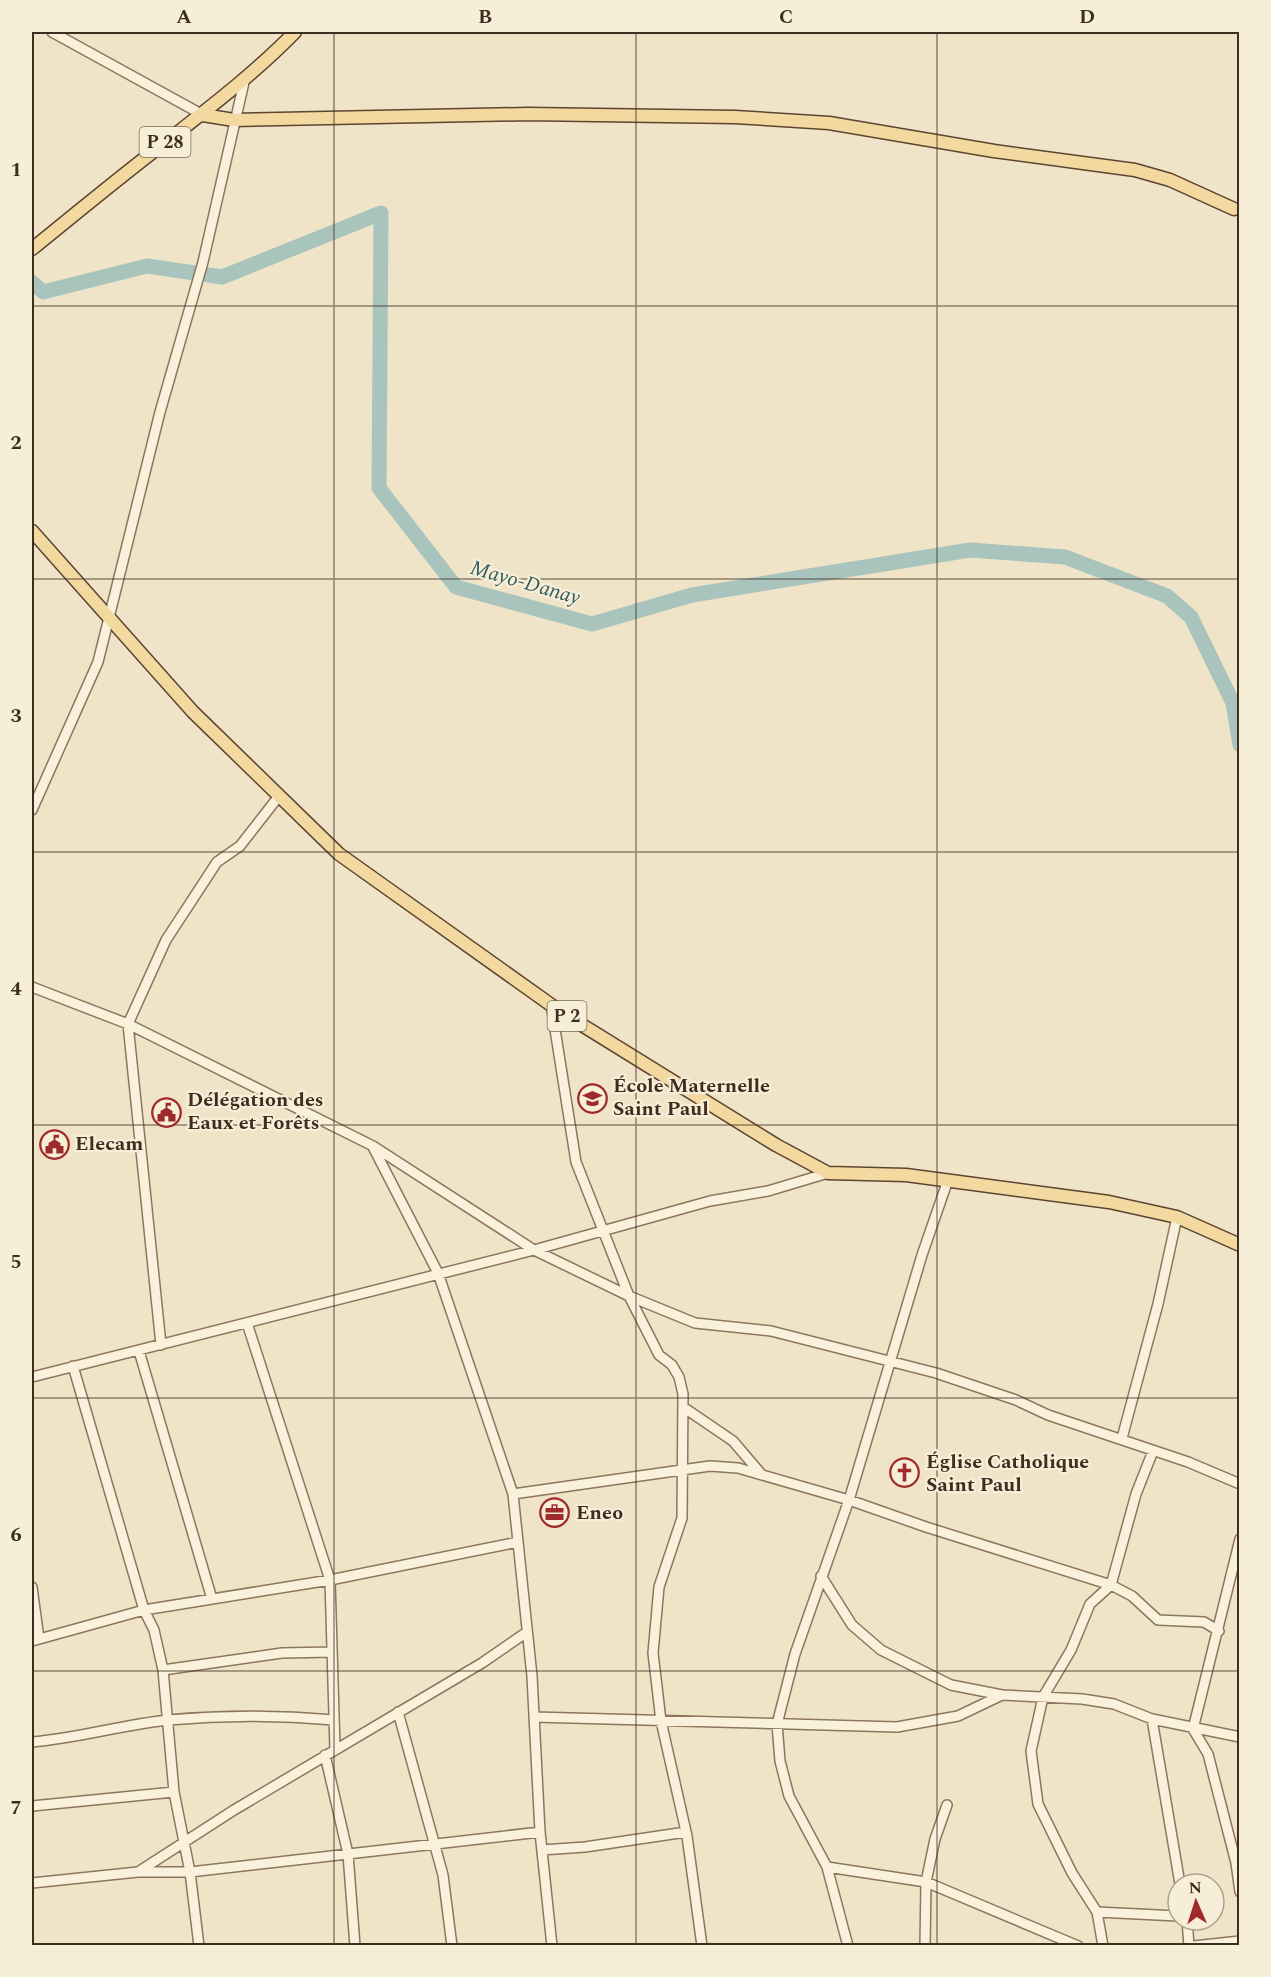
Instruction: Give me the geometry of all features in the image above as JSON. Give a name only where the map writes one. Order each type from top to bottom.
[{"type":"main road","name":"P 28","points":[[32,249],[160,146],[203,115],[295,32]]},
{"type":"main road","points":[[203,115],[234,120],[528,114],[735,117],[829,123],[994,151],[1135,170],[1170,180],[1237,210]]},
{"type":"main road","name":"P 2","points":[[32,531],[193,712],[339,854],[550,1004],[719,1111],[828,1173],[906,1175],[1109,1202],[1178,1217],[1239,1245]]},
{"type":"street","points":[[52,32],[203,115]]},
{"type":"street","points":[[32,810],[92,680],[111,620],[160,412],[203,262],[245,78]]},
{"type":"street","points":[[32,796],[44,784]]},
{"type":"street","points":[[161,1345],[128,1024],[166,940],[217,862],[240,846],[279,796]]},
{"type":"street","points":[[32,987],[128,1024],[373,1146],[534,1250],[629,1296],[695,1323],[771,1331],[946,1376],[1016,1400],[1048,1415],[1122,1438],[1239,1484]]},
{"type":"street","points":[[550,1004],[576,1162],[629,1296],[659,1355],[672,1365],[679,1377],[683,1407],[682,1518],[669,1554],[656,1611],[653,1653],[661,1721],[686,1832],[702,1946]]},
{"type":"street","points":[[373,1146],[438,1273],[513,1494],[534,1718],[540,1832],[552,1946]]},
{"type":"street","points":[[32,1377],[534,1250],[710,1201],[768,1191],[828,1173]]},
{"type":"street","points":[[848,1946],[827,1867],[789,1796],[780,1761],[777,1724],[795,1654],[849,1500],[892,1362],[922,1255],[948,1180]]},
{"type":"street","points":[[1122,1438],[1178,1217]]},
{"type":"street","points":[[247,1323],[330,1580],[335,1749]]},
{"type":"street","points":[[139,1351],[212,1599]]},
{"type":"street","points":[[73,1366],[144,1610],[154,1630],[163,1670],[174,1792],[190,1872],[199,1946]]},
{"type":"street","points":[[683,1407],[733,1441],[762,1475]]},
{"type":"street","points":[[1103,1946],[1097,1912],[1072,1873],[1038,1804],[1031,1751],[1043,1697],[1071,1650],[1090,1605],[1111,1585],[1136,1494],[1153,1451]]},
{"type":"street","points":[[513,1494],[684,1470],[727,1467],[849,1500],[926,1527],[1111,1585],[1132,1596],[1158,1620],[1204,1622],[1219,1630]]},
{"type":"street","points":[[1239,1539],[1219,1630],[1193,1729],[1208,1754],[1236,1863],[1239,1892]]},
{"type":"street","points":[[32,1587],[35,1640],[144,1610],[330,1580],[518,1542]]},
{"type":"street","points":[[821,1576],[852,1625],[881,1650],[951,1685],[1002,1695],[1114,1704],[1152,1719],[1239,1737]]},
{"type":"street","points":[[138,1872],[325,1755],[482,1663],[527,1632]]},
{"type":"street","points":[[163,1670],[268,1654],[332,1652]]},
{"type":"street","points":[[534,1718],[897,1727],[958,1716],[1002,1695]]},
{"type":"street","points":[[398,1712],[434,1842],[449,1912],[452,1946]]},
{"type":"street","points":[[32,1742],[72,1738],[166,1720],[264,1714],[334,1720]]},
{"type":"street","points":[[1152,1719],[1178,1872]]},
{"type":"street","points":[[325,1755],[348,1854],[355,1946]]},
{"type":"street","points":[[32,1806],[174,1792]]},
{"type":"street","points":[[925,1946],[926,1882],[935,1839],[947,1804]]},
{"type":"street","points":[[32,1883],[138,1872],[190,1872],[434,1842],[540,1832]]},
{"type":"street","points":[[542,1850],[585,1847],[686,1832]]},
{"type":"street","points":[[827,1867],[926,1882],[1078,1946]]},
{"type":"street","points":[[1097,1912],[1166,1915]]},
{"type":"street","points":[[1194,1946],[1239,1941]]},
{"type":"waterway","name":"Mayo-Danay","points":[[32,282],[43,292],[147,266],[222,277],[381,213],[379,488],[456,587],[592,624],[692,595],[970,550],[1065,557],[1167,596],[1191,617],[1233,703],[1240,745]]},
{"type":"place","name":"École Maternelle Saint Paul","points":[[592,1098]]},
{"type":"place","name":"Délégation des Eaux et Forêts","points":[[166,1112]]},
{"type":"place","name":"Elecam","points":[[54,1144]]},
{"type":"place","name":"Église Catholique Saint Paul","points":[[905,1473]]},
{"type":"place","name":"Eneo","points":[[555,1513]]}]
